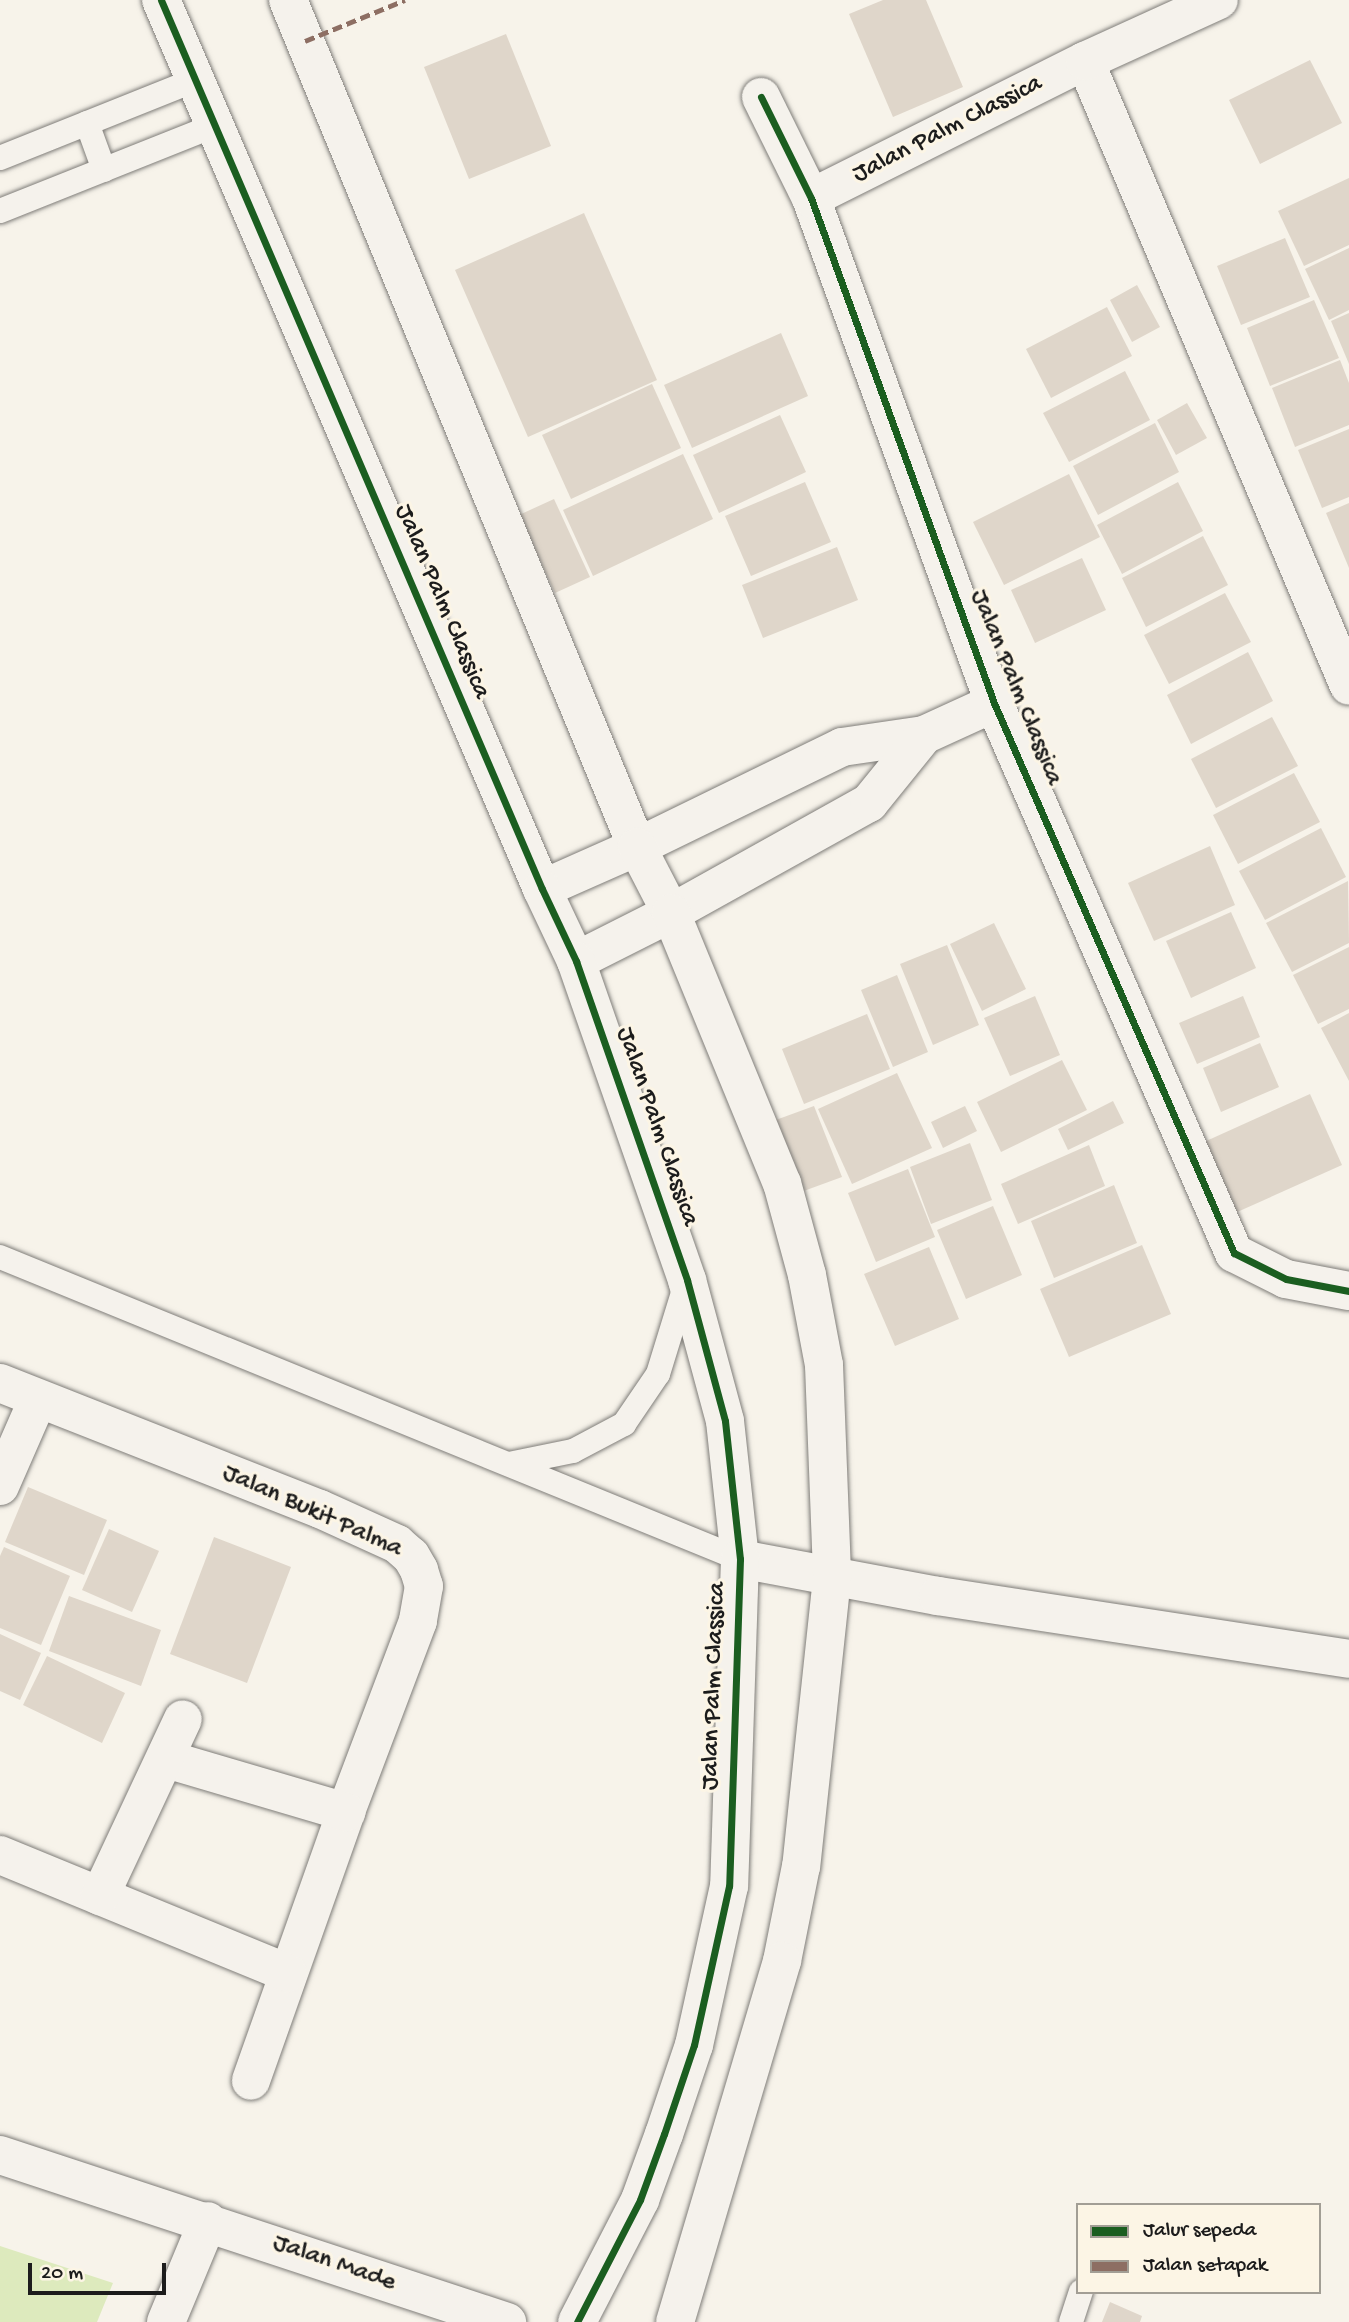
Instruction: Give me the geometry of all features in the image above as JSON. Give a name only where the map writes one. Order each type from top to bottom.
[{"type":"street","name":"Jalan Palm Classica","points":[[161,0],[542,889],[576,961],[687,1280],[725,1421],[740,1559],[726,1900],[694,2045],[664,2134],[640,2200],[577,2322]]},
{"type":"street","points":[[288,0],[638,847],[671,913],[782,1183],[807,1275],[824,1365],[832,1578],[802,1866],[782,1961],[675,2322]]},
{"type":"street","name":"Jalan Palm Classica","points":[[811,198],[1084,61],[1219,0]]},
{"type":"street","points":[[1084,61],[1349,686]]},
{"type":"street","name":"Jalan Palm Classica","points":[[761,97],[811,198],[994,703],[1234,1253],[1286,1279],[1349,1291]]},
{"type":"street","name":"Jalan Palm Classica","points":[[542,889],[638,847],[842,747],[924,735],[994,703]]},
{"type":"street","name":"Jalan Palm Classica","points":[[576,961],[671,913],[869,803],[924,735]]},
{"type":"street","name":"Jalan Bukit Palma","points":[[0,1383],[320,1509],[397,1544],[411,1556],[424,1586],[418,1621],[345,1812],[251,2081]]},
{"type":"street","points":[[0,1486],[38,1399]]},
{"type":"street","name":"Jalan Palm Classica","points":[[740,1559],[832,1578],[1349,1659]]},
{"type":"street","points":[[100,1896],[184,1719]]},
{"type":"street","points":[[166,1759],[345,1812]]},
{"type":"street","points":[[0,1856],[288,1973]]},
{"type":"street","name":"Jalan Made","points":[[0,2155],[208,2221],[507,2322]]},
{"type":"street","points":[[166,2322],[208,2221]]},
{"type":"lane","points":[[0,158],[195,80]]},
{"type":"lane","points":[[87,123],[104,170]]},
{"type":"lane","points":[[0,211],[214,126]]},
{"type":"lane","points":[[0,1257],[740,1559]]},
{"type":"lane","points":[[509,1464],[573,1451],[624,1424],[658,1374],[687,1280]]},
{"type":"lane","points":[[1071,2322],[1080,2294]]},
{"type":"green space","points":[[0,2246],[113,2283],[97,2322],[0,2322]]},
{"type":"building","points":[[883,0],[926,0],[963,87],[893,117],[849,14]]},
{"type":"building","points":[[506,34],[551,146],[469,179],[424,67]]},
{"type":"building","points":[[1310,60],[1342,123],[1260,164],[1229,100]]},
{"type":"building","points":[[1349,178],[1349,245],[1304,266],[1278,211]]},
{"type":"building","points":[[584,213],[657,380],[528,437],[455,270]]},
{"type":"building","points":[[1285,238],[1310,297],[1241,325],[1217,266]]},
{"type":"building","points":[[1349,248],[1349,310],[1329,320],[1305,269]]},
{"type":"building","points":[[1137,285],[1160,327],[1132,342],[1110,300]]},
{"type":"building","points":[[1314,300],[1339,358],[1270,386],[1247,328]]},
{"type":"building","points":[[1107,307],[1132,356],[1051,398],[1026,349]]},
{"type":"building","points":[[1349,313],[1349,364],[1331,321]]},
{"type":"building","points":[[781,333],[808,396],[692,448],[664,385]]},
{"type":"building","points":[[1340,360],[1349,383],[1349,425],[1295,447],[1272,388]]},
{"type":"building","points":[[1125,371],[1150,420],[1069,462],[1043,413]]},
{"type":"building","points":[[652,384],[681,448],[571,499],[542,435]]},
{"type":"building","points":[[1187,403],[1207,438],[1176,455],[1157,420]]},
{"type":"building","points":[[780,415],[806,472],[719,513],[693,455]]},
{"type":"building","points":[[1155,423],[1179,472],[1098,515],[1073,466]]},
{"type":"building","points":[[1349,429],[1349,497],[1322,508],[1298,450]]},
{"type":"building","points":[[683,454],[713,519],[593,576],[563,510]]},
{"type":"building","points":[[1069,474],[1100,537],[1004,585],[973,522]]},
{"type":"building","points":[[805,482],[831,542],[751,576],[725,516]]},
{"type":"building","points":[[1178,482],[1203,531],[1122,574],[1097,525]]},
{"type":"building","points":[[554,499],[590,577],[555,593],[519,515]]},
{"type":"building","points":[[1349,503],[1349,568],[1326,513]]},
{"type":"building","points":[[1203,536],[1228,585],[1146,627],[1122,578]]},
{"type":"building","points":[[837,547],[858,600],[763,638],[742,585]]},
{"type":"building","points":[[1082,558],[1106,610],[1035,643],[1011,590]]},
{"type":"building","points":[[1225,593],[1251,642],[1169,684],[1144,635]]},
{"type":"building","points":[[1248,652],[1273,701],[1191,744],[1167,695]]},
{"type":"building","points":[[1272,717],[1298,766],[1216,808],[1191,759]]},
{"type":"building","points":[[1294,773],[1320,822],[1238,864],[1213,815]]},
{"type":"building","points":[[1321,828],[1346,877],[1265,920],[1239,871]]},
{"type":"building","points":[[1210,846],[1235,905],[1154,941],[1128,883]]},
{"type":"building","points":[[1348,881],[1349,943],[1292,972],[1266,923]]},
{"type":"building","points":[[1231,912],[1256,968],[1191,998],[1166,941]]},
{"type":"building","points":[[994,923],[1026,989],[982,1011],[950,944]]},
{"type":"building","points":[[947,945],[979,1025],[933,1045],[900,964]]},
{"type":"building","points":[[1349,947],[1349,1009],[1318,1024],[1293,975]]},
{"type":"building","points":[[897,975],[928,1052],[893,1067],[861,990]]},
{"type":"building","points":[[1035,996],[1060,1055],[1010,1076],[984,1018]]},
{"type":"building","points":[[1243,996],[1260,1037],[1197,1064],[1179,1023]]},
{"type":"building","points":[[1349,1013],[1349,1081],[1321,1028]]},
{"type":"building","points":[[867,1014],[890,1069],[804,1104],[782,1049]]},
{"type":"building","points":[[1260,1043],[1279,1087],[1221,1112],[1203,1068]]},
{"type":"building","points":[[1062,1060],[1087,1110],[1001,1152],[977,1102]]},
{"type":"building","points":[[897,1073],[932,1148],[852,1184],[818,1109]]},
{"type":"building","points":[[1310,1094],[1342,1165],[1235,1213],[1204,1142]]},
{"type":"building","points":[[1113,1101],[1124,1123],[1068,1150],[1058,1129]]},
{"type":"building","points":[[814,1106],[842,1177],[801,1192],[773,1121]]},
{"type":"building","points":[[965,1106],[977,1131],[943,1148],[931,1122]]},
{"type":"building","points":[[970,1143],[992,1200],[931,1224],[910,1167]]},
{"type":"building","points":[[1089,1145],[1105,1186],[1018,1224],[1001,1184]]},
{"type":"building","points":[[908,1169],[935,1237],[876,1262],[848,1193]]},
{"type":"building","points":[[1114,1185],[1137,1243],[1054,1278],[1031,1221]]},
{"type":"building","points":[[993,1206],[1022,1275],[966,1299],[937,1230]]},
{"type":"building","points":[[1142,1245],[1171,1314],[1069,1357],[1040,1289]]},
{"type":"building","points":[[929,1247],[959,1319],[895,1346],[864,1274]]},
{"type":"building","points":[[28,1487],[107,1520],[84,1575],[5,1542]]},
{"type":"building","points":[[109,1529],[159,1551],[132,1612],[82,1590]]},
{"type":"building","points":[[214,1537],[291,1567],[247,1683],[170,1654]]},
{"type":"building","points":[[4,1547],[70,1576],[41,1645],[0,1628],[0,1556]]},
{"type":"building","points":[[69,1596],[161,1630],[141,1686],[49,1651]]},
{"type":"building","points":[[0,1634],[41,1653],[20,1700],[0,1691]]},
{"type":"building","points":[[47,1656],[125,1693],[102,1743],[23,1705]]},
{"type":"building","points":[[1110,2302],[1142,2316],[1140,2322],[1102,2322]]},
{"type":"marked path","points":[[305,41],[405,0]]},
{"type":"cycle path","points":[[161,0],[542,889],[576,961],[687,1280],[725,1421],[740,1559],[729,1886],[694,2045],[664,2134],[640,2200],[577,2322]]},
{"type":"cycle path","points":[[761,97],[811,198],[994,703],[1234,1253],[1286,1279],[1349,1291]]}]
